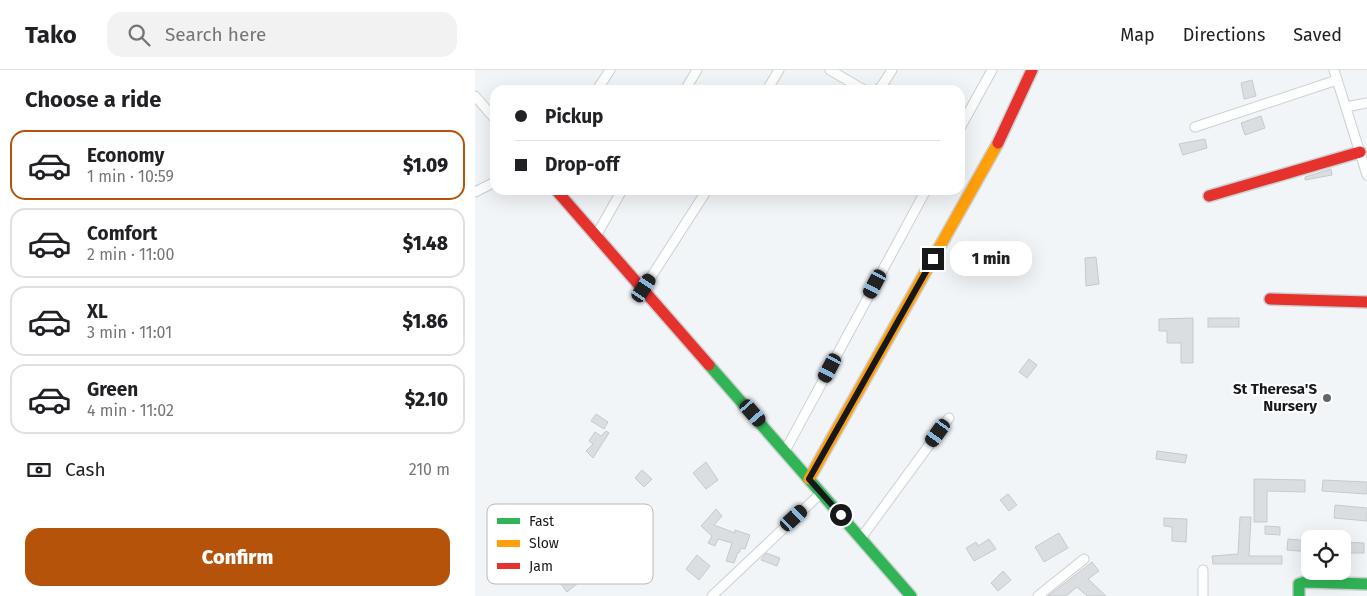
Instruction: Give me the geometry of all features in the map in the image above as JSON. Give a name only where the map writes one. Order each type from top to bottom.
[{"type":"street","points":[[600,85],[611,70]]},
{"type":"street","points":[[688,85],[697,70]]},
{"type":"street","points":[[770,85],[779,70]]},
{"type":"street","points":[[829,70],[855,85]]},
{"type":"street","points":[[881,85],[892,70]]},
{"type":"street","points":[[965,119],[992,70]]},
{"type":"street","points":[[809,479],[997,145],[1033,70]]},
{"type":"street","points":[[1333,70],[1367,175]]},
{"type":"street","points":[[1195,127],[1337,80]]},
{"type":"street","points":[[475,96],[490,113]]},
{"type":"street","points":[[1346,107],[1367,103]]},
{"type":"street","points":[[1209,196],[1250,186],[1306,166],[1360,152]]},
{"type":"street","points":[[475,192],[490,184]]},
{"type":"street","points":[[560,195],[644,288],[911,596]]},
{"type":"street","points":[[596,236],[619,195]]},
{"type":"street","points":[[644,288],[704,195]]},
{"type":"street","points":[[785,451],[923,195]]},
{"type":"street","points":[[1270,299],[1367,302]]},
{"type":"street","points":[[861,538],[949,418]]},
{"type":"street","points":[[712,596],[821,492]]},
{"type":"street","points":[[1038,596],[1084,559]]},
{"type":"street","points":[[1203,570],[1203,596]]},
{"type":"street","points":[[1299,596],[1299,584],[1305,582],[1367,584]]},
{"type":"building","points":[[1252,80],[1256,96],[1244,99],[1241,83]]},
{"type":"building","points":[[1261,116],[1265,128],[1245,135],[1241,123]]},
{"type":"building","points":[[1205,139],[1207,148],[1183,155],[1179,144]]},
{"type":"building","points":[[1331,169],[1332,175],[1305,180],[1305,177]]},
{"type":"building","points":[[1096,257],[1099,284],[1086,286],[1085,258]]},
{"type":"building","points":[[1193,318],[1193,363],[1181,363],[1181,343],[1167,343],[1167,331],[1159,331],[1159,319]]},
{"type":"building","points":[[1208,318],[1239,318],[1239,327],[1208,327]]},
{"type":"building","points":[[1029,359],[1037,365],[1027,378],[1019,372]]},
{"type":"building","points":[[596,414],[608,422],[604,429],[591,421]]},
{"type":"building","points":[[606,431],[609,433],[593,458],[586,451],[593,444],[589,441],[595,432],[601,436]]},
{"type":"building","points":[[1157,451],[1187,455],[1185,463],[1156,459]]},
{"type":"building","points":[[706,462],[718,480],[706,489],[693,473]]},
{"type":"building","points":[[642,470],[652,479],[644,487],[635,478]]},
{"type":"building","points":[[1254,479],[1305,480],[1305,492],[1267,491],[1267,522],[1254,522]]},
{"type":"building","points":[[1323,480],[1367,482],[1367,494],[1322,491]]},
{"type":"building","points":[[1008,494],[1017,505],[1009,511],[1000,500]]},
{"type":"building","points":[[1335,505],[1367,508],[1367,521],[1334,518]]},
{"type":"building","points":[[716,509],[722,516],[714,525],[735,533],[735,530],[750,535],[745,549],[741,548],[734,563],[726,561],[732,543],[718,539],[715,546],[708,543],[712,536],[701,526]]},
{"type":"building","points":[[1240,517],[1251,517],[1249,556],[1282,556],[1282,564],[1213,564],[1212,556],[1238,554]]},
{"type":"building","points":[[1164,518],[1187,519],[1186,542],[1172,541],[1172,527],[1164,526]]},
{"type":"building","points":[[1265,526],[1280,527],[1280,535],[1265,534]]},
{"type":"building","points":[[1059,533],[1068,548],[1044,562],[1035,547]]},
{"type":"building","points":[[989,539],[996,549],[974,561],[966,548],[976,542],[978,546]]},
{"type":"building","points":[[1288,539],[1301,540],[1301,551],[1287,550]]},
{"type":"building","points":[[1351,542],[1364,543],[1364,553],[1351,553]]},
{"type":"building","points":[[766,553],[780,558],[777,566],[761,560]]},
{"type":"building","points":[[697,555],[710,566],[699,580],[686,569]]},
{"type":"building","points":[[1092,562],[1099,571],[1088,579],[1106,596],[1087,596],[1077,587],[1066,596],[1048,596]]},
{"type":"building","points":[[1003,571],[1011,580],[998,591],[991,583]]},
{"type":"building","points":[[561,584],[577,584],[567,592]]},
{"type":"traffic: fast","points":[[709,365],[911,596]]},
{"type":"traffic: fast","points":[[1299,596],[1299,584],[1305,582],[1367,584]]},
{"type":"traffic: slow","points":[[809,479],[998,143]]},
{"type":"traffic: jam","points":[[998,143],[1032,70]]},
{"type":"traffic: jam","points":[[1209,196],[1360,152]]},
{"type":"traffic: jam","points":[[560,195],[709,365]]},
{"type":"traffic: jam","points":[[1270,299],[1367,302]]},
{"type":"place","name":"St Theresa'S Nursery","points":[[1327,398]]},
{"type":"route","points":[[841,515],[809,479],[933,259]]}]
